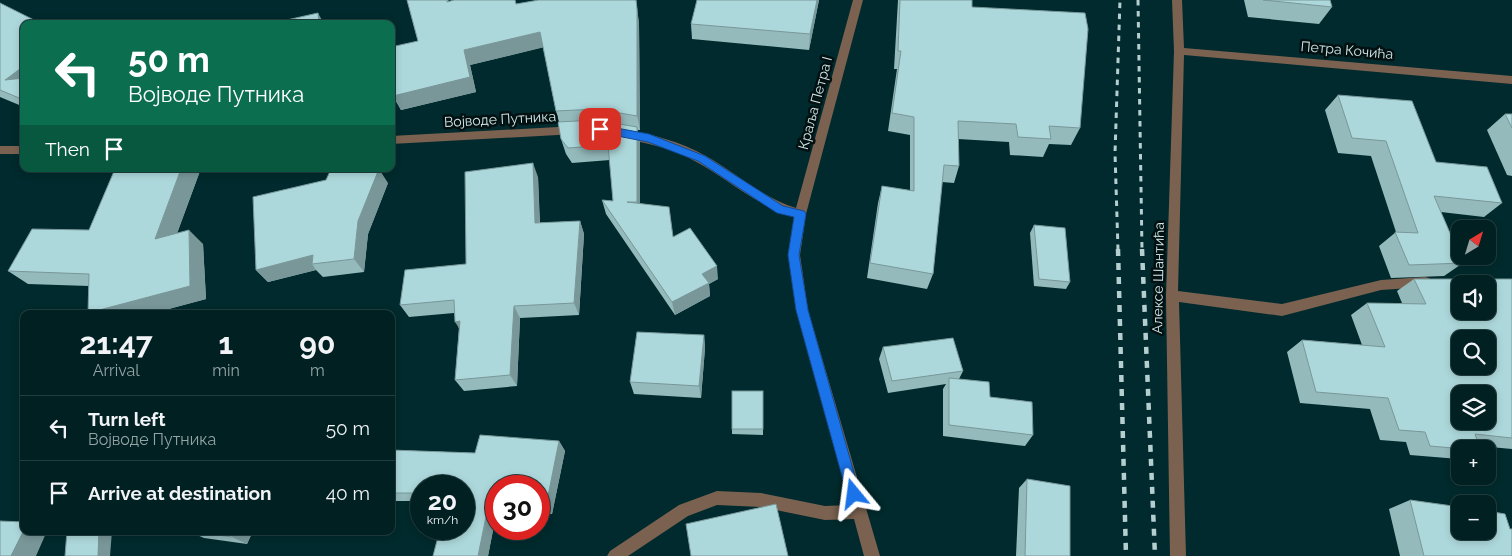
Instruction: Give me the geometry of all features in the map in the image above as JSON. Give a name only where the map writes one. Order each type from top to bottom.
[{"type":"street","name":"Краља Петра I","points":[[858,0],[800,214],[794,255],[802,310],[872,556]]},
{"type":"street","name":"Алексе Шантића","points":[[1177,0],[1179,51],[1172,296],[1178,556]]},
{"type":"street","name":"Петра Кочића","points":[[1179,51],[1512,80]]},
{"type":"street","name":"Војводе Путника","points":[[395,140],[591,130]]},
{"type":"street","points":[[610,131],[649,138],[702,158],[780,210],[800,214]]},
{"type":"street","points":[[0,150],[20,150]]},
{"type":"street","points":[[1172,296],[1282,310],[1382,285],[1437,282]]},
{"type":"street","points":[[615,556],[684,510],[717,498],[760,500],[825,513],[859,512]]},
{"type":"building","points":[[407,0],[447,0],[447,2],[454,0],[515,0],[516,4],[539,0],[636,0],[637,116],[597,109],[556,111],[540,32],[464,50],[470,77],[395,96],[395,46],[418,41]]},
{"type":"building","points":[[697,0],[817,0],[810,34],[691,24]]},
{"type":"building","points":[[900,0],[972,0],[972,7],[1085,13],[1088,29],[1080,128],[1049,126],[1051,139],[1018,137],[1016,124],[958,121],[959,166],[944,165],[933,274],[870,263],[882,186],[914,191],[914,117],[892,113],[901,51],[898,51]]},
{"type":"building","points":[[1263,0],[1330,0],[1332,7]]},
{"type":"building","points":[[0,3],[34,20],[20,20],[20,69],[5,80],[20,78],[20,98],[0,90]]},
{"type":"building","points":[[318,13],[319,20],[287,20]]},
{"type":"building","points":[[1338,95],[1412,101],[1436,162],[1487,167],[1502,203],[1434,196],[1451,235],[1451,263],[1409,265],[1395,232],[1418,233],[1386,141],[1352,138]]},
{"type":"building","points":[[1505,114],[1512,114],[1512,128]]},
{"type":"building","points":[[596,120],[637,127],[637,202],[627,202],[669,207],[673,237],[690,228],[717,266],[702,274],[709,283],[672,302],[602,200],[613,201],[608,145],[568,148],[561,139],[558,122]]},
{"type":"building","points":[[533,163],[535,223],[580,221],[574,303],[514,306],[510,375],[455,380],[460,321],[455,322],[454,300],[400,305],[405,270],[466,264],[465,172]]},
{"type":"building","points":[[114,172],[180,172],[155,239],[189,230],[190,286],[99,310],[88,310],[89,274],[8,271],[32,229],[89,230]]},
{"type":"building","points":[[330,172],[378,172],[358,221],[354,259],[312,264],[313,255],[256,270],[253,197],[326,180]]},
{"type":"building","points":[[1034,225],[1065,228],[1070,282],[1039,279]]},
{"type":"building","points":[[1414,279],[1451,279],[1451,320],[1496,320],[1496,279],[1512,279],[1512,438],[1475,434],[1477,440],[1451,440],[1451,448],[1430,446],[1425,432],[1399,430],[1388,398],[1316,392],[1302,340],[1385,347],[1367,303],[1426,304]]},
{"type":"building","points":[[637,332],[704,335],[699,386],[630,382]]},
{"type":"building","points":[[953,338],[963,371],[892,381],[883,347]]},
{"type":"building","points":[[949,378],[989,382],[990,397],[1032,402],[1033,435],[949,425]]},
{"type":"building","points":[[732,391],[763,391],[763,429],[732,429]]},
{"type":"building","points":[[480,435],[559,441],[550,486],[550,475],[485,475],[485,522],[478,556],[433,556],[437,540],[475,540],[475,475],[410,475],[410,493],[395,493],[395,450],[475,453]]},
{"type":"building","points":[[1027,479],[1070,486],[1070,556],[1025,556]]},
{"type":"building","points":[[1410,500],[1451,506],[1451,540],[1496,540],[1496,512],[1505,514],[1510,529],[1512,529],[1512,556],[1424,556]]},
{"type":"building","points":[[776,504],[788,556],[691,556],[686,524]]},
{"type":"building","points":[[0,521],[20,522],[22,535],[11,556],[0,556]]},
{"type":"building","points":[[67,535],[99,535],[98,556],[65,556]]},
{"type":"railway","points":[[1118,250],[1115,153],[1120,0]]},
{"type":"railway","points":[[1138,0],[1142,250]]},
{"type":"railway","points":[[1118,249],[1126,556]]},
{"type":"railway","points":[[1142,249],[1155,556]]},
{"type":"route","points":[[600,129],[649,138],[702,158],[780,210],[800,214],[794,255],[802,310],[832,423],[854,494]]}]
